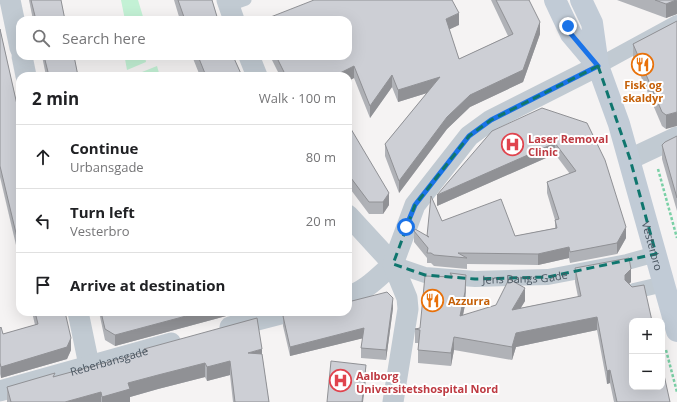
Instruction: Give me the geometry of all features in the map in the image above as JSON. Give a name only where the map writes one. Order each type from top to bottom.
[{"type":"main road","name":"Vesterbro","points":[[555,0],[571,34],[598,66]]},
{"type":"main road","name":"Vesterbro","points":[[581,0],[592,23],[598,66],[630,159],[664,284],[670,337]]},
{"type":"street","points":[[10,0],[16,29]]},
{"type":"street","points":[[352,295],[370,285],[393,264],[415,205],[469,136],[491,120],[598,66],[677,23]]},
{"type":"street","points":[[23,60],[25,72]]},
{"type":"street","points":[[251,60],[255,72]]},
{"type":"street","points":[[630,159],[677,137]]},
{"type":"street","points":[[352,219],[393,264],[407,298],[408,309],[393,402]]},
{"type":"street","name":"Jens Bangs Gade","points":[[393,264],[425,275],[475,279],[548,277],[627,262],[656,254]]},
{"type":"street","points":[[634,291],[664,284]]},
{"type":"street","points":[[79,316],[89,365]]},
{"type":"street","points":[[211,332],[273,316]]},
{"type":"street","name":"Reberbansgade","points":[[0,391],[188,338]]},
{"type":"path","points":[[661,177],[677,238]]},
{"type":"path","points":[[670,337],[677,392]]},
{"type":"highlighted area","points":[[598,66],[630,159],[656,254],[548,277],[475,279],[425,275],[393,264],[415,205],[469,136],[491,120]]},
{"type":"green space","points":[[121,0],[138,0],[143,16],[124,16]]},
{"type":"green space","points":[[125,60],[146,60],[146,62],[127,70]]},
{"type":"green space","points":[[157,66],[159,72],[142,72]]},
{"type":"building","points":[[31,0],[61,0],[64,16],[35,16]]},
{"type":"building","points":[[178,0],[212,0],[217,16],[184,16]]},
{"type":"building","points":[[314,0],[452,0],[459,13],[446,19],[459,59],[513,34],[496,0],[529,0],[540,22],[523,70],[470,95],[447,117],[399,181],[385,144],[440,77],[398,90],[392,75],[370,106],[354,66],[342,72],[284,72],[278,60],[352,60],[352,16],[273,16]]},
{"type":"building","points":[[655,0],[676,0],[666,4]]},
{"type":"building","points":[[677,21],[677,112],[666,115],[662,112],[633,44]]},
{"type":"building","points":[[0,29],[16,100],[16,233],[0,166]]},
{"type":"building","points":[[45,60],[75,60],[77,72],[48,72]]},
{"type":"building","points":[[200,60],[235,60],[240,72],[204,72]]},
{"type":"building","points":[[542,108],[587,123],[605,160],[626,227],[617,243],[570,252],[569,247],[538,254],[458,253],[467,258],[427,253],[428,248],[414,231],[415,229],[427,236],[431,196],[442,221],[501,199],[515,236],[557,228],[555,220],[559,219],[547,182],[576,171],[555,143],[437,195],[492,131]]},
{"type":"building","points":[[352,131],[389,193],[383,202],[369,202],[352,179]]},
{"type":"building","points":[[677,136],[677,198],[662,145]]},
{"type":"building","points":[[629,258],[631,269],[625,275],[625,280],[632,287],[644,285],[651,318],[629,318],[629,390],[665,390],[665,380],[670,402],[617,402],[610,370],[607,371],[597,317],[516,333],[512,347],[454,337],[451,353],[418,350],[420,330],[415,329],[420,328],[425,276],[453,277],[450,273],[466,275],[465,292],[460,316],[496,305],[509,279],[525,288],[512,310],[581,296],[575,268]]},
{"type":"building","points":[[387,292],[393,298],[386,350],[361,348],[364,328],[290,347],[283,316],[352,316],[352,301]]},
{"type":"building","points":[[36,316],[66,316],[71,338],[67,347],[1,367],[0,328],[1,327],[3,334],[38,324]]},
{"type":"building","points":[[102,316],[186,316],[115,335],[105,329]]},
{"type":"building","points":[[257,318],[262,349],[248,353],[262,354],[269,402],[235,402],[230,361],[207,367],[205,363],[128,383],[130,389],[102,397],[101,392],[65,402],[11,402],[7,387],[55,373],[53,377],[148,351],[144,349]]},
{"type":"building","points":[[331,361],[366,365],[362,402],[327,402]]},
{"type":"place","name":"Fisk og skaldyr","points":[[643,64]]},
{"type":"place","name":"Laser Removal Clinic","points":[[513,144]]},
{"type":"place","name":"Azzurra","points":[[433,300]]},
{"type":"place","name":"Aalborg Universitetshospital Nord","points":[[340,381]]},
{"type":"route","points":[[406,227],[415,205],[469,136],[491,120],[598,66],[571,34],[568,26]]}]
